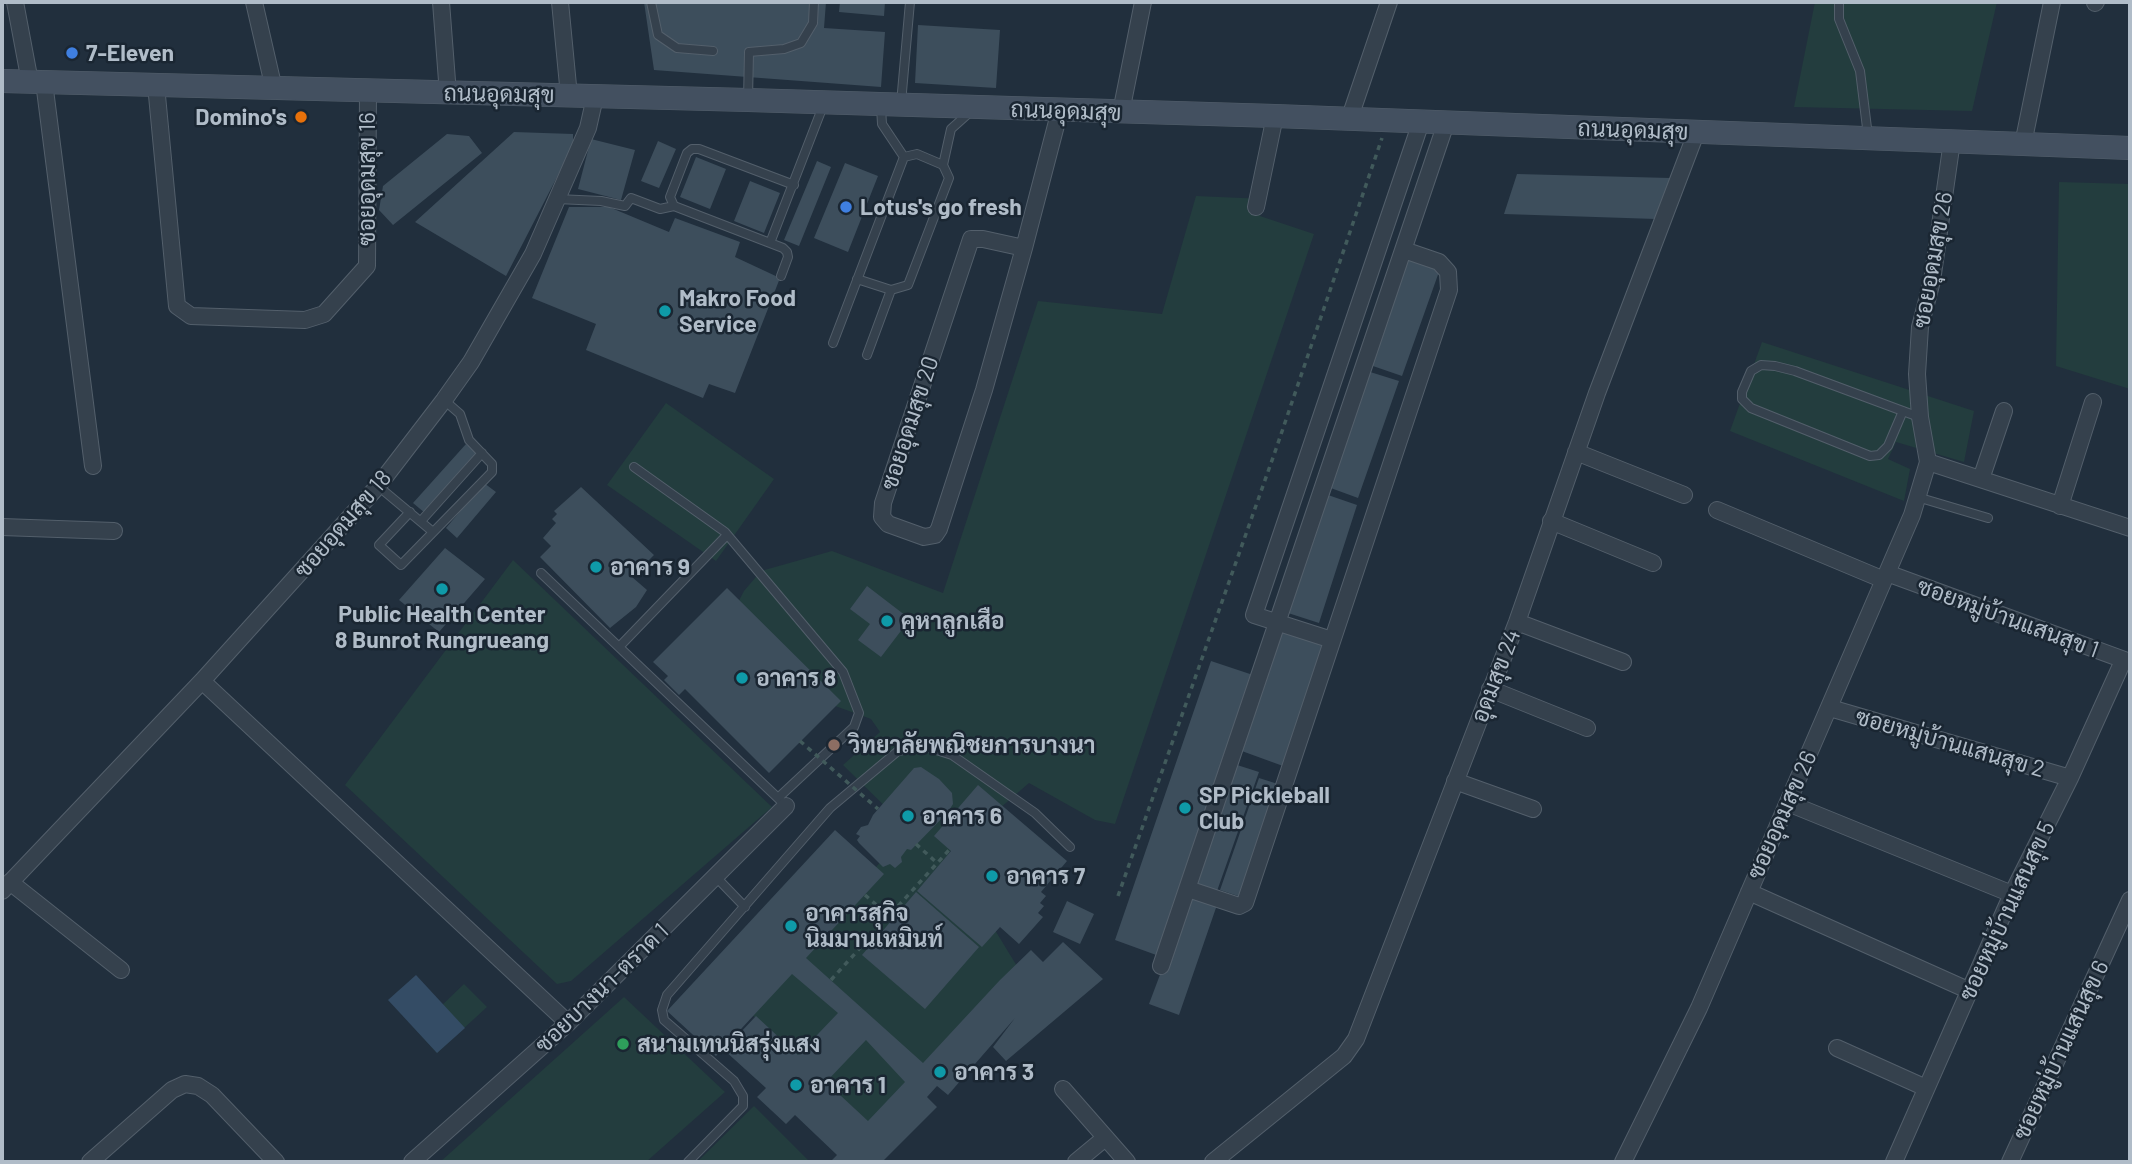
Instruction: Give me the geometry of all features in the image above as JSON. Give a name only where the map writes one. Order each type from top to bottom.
[{"type":"main road","name":"ถนนอุดมสุข","points":[[2,82],[748,100],[2130,148]]},
{"type":"street","points":[[15,2],[37,82],[93,466]]},
{"type":"street","points":[[254,2],[274,89]]},
{"type":"street","points":[[441,2],[448,94]]},
{"type":"street","points":[[560,2],[569,96]]},
{"type":"street","points":[[1121,112],[1143,2]]},
{"type":"street","points":[[1349,120],[1390,2]]},
{"type":"street","points":[[2023,144],[2052,2]]},
{"type":"street","name":"ซอยอุดมสุข 16","points":[[156,85],[177,306],[191,316],[305,320],[324,314],[367,266],[368,91]]},
{"type":"street","name":"ซอยอุดมสุข 18","points":[[6,886],[202,681],[378,486],[444,400],[471,362],[533,254],[588,128],[595,97]]},
{"type":"street","name":"ซอยอุดมสุข 20","points":[[1024,248],[971,239],[883,503],[882,517],[888,524],[924,537],[935,535],[939,529],[984,390],[1024,248],[1060,110]]},
{"type":"street","points":[[1256,207],[1275,117]]},
{"type":"street","points":[[1332,640],[1254,615],[1421,122]]},
{"type":"street","points":[[1161,966],[1446,123]]},
{"type":"street","name":"อุดมสุข 24","points":[[1213,1162],[1344,1056],[1356,1039],[1517,622],[1576,452],[1696,133]]},
{"type":"street","name":"ซอยอุดมสุข 26","points":[[1623,1162],[1699,1008],[1885,577],[1928,462],[1920,418],[1917,374],[1920,327],[1932,281],[1952,141]]},
{"type":"street","points":[[1188,889],[1239,905],[1245,903],[1449,290],[1448,272],[1439,262],[1385,231]]},
{"type":"street","points":[[2060,506],[2093,402]]},
{"type":"street","points":[[1981,479],[2004,411]]},
{"type":"street","points":[[1576,452],[1684,495]]},
{"type":"street","points":[[1928,462],[2130,528]]},
{"type":"street","name":"ซอยหมู่บ้านแสนสุข 1","points":[[1717,510],[1885,577],[2127,662]]},
{"type":"street","points":[[1551,521],[1653,563]]},
{"type":"street","points":[[2,527],[114,531]]},
{"type":"street","points":[[1517,622],[1623,662]]},
{"type":"street","name":"ซอยหมู่บ้านแสนสุข 5","points":[[1894,1162],[2012,894],[2127,662]]},
{"type":"street","points":[[202,681],[568,1023]]},
{"type":"street","points":[[1490,690],[1587,728]]},
{"type":"street","name":"ซอยหมู่บ้านแสนสุข 2","points":[[1829,708],[2070,778]]},
{"type":"street","points":[[1455,781],[1533,809]]},
{"type":"street","name":"ซอยบางนา-ตราด 1","points":[[412,1162],[568,1023],[716,877],[782,802]]},
{"type":"street","points":[[1787,803],[2012,894]]},
{"type":"street","points":[[6,886],[121,970]]},
{"type":"street","points":[[1749,892],[1970,991]]},
{"type":"street","name":"ซอยหมู่บ้านแสนสุข 6","points":[[2010,1162],[2130,900]]},
{"type":"street","points":[[1838,1048],[1926,1088]]},
{"type":"street","points":[[90,1162],[172,1090],[185,1084],[198,1086],[212,1095],[276,1162]]},
{"type":"street","points":[[1063,1089],[1127,1162]]},
{"type":"street","points":[[1076,1162],[1105,1138]]},
{"type":"lane","points":[[651,2],[658,35],[677,48],[713,51]]},
{"type":"lane","points":[[748,100],[749,52],[784,49],[801,43],[813,23],[814,2]]},
{"type":"lane","points":[[904,157],[882,124],[891,105],[909,2]]},
{"type":"lane","points":[[1839,2],[1839,19],[1860,71],[1869,139]]},
{"type":"lane","points":[[770,243],[824,103]]},
{"type":"lane","points":[[857,279],[891,290],[908,285],[949,178],[943,165],[951,129],[975,108]]},
{"type":"lane","points":[[674,206],[670,197],[687,153],[692,149],[699,149],[794,185]]},
{"type":"lane","points":[[904,157],[917,154],[943,165]]},
{"type":"lane","points":[[833,343],[904,157]]},
{"type":"lane","points":[[557,199],[601,201],[625,206],[631,198],[660,209],[674,206],[787,252],[788,257],[781,275]]},
{"type":"lane","points":[[867,355],[891,290]]},
{"type":"lane","points":[[1903,411],[1888,446],[1879,455],[1870,456],[1751,408],[1742,399],[1742,392],[1751,371],[1761,365],[1775,366],[1796,371],[1903,411],[1920,418]]},
{"type":"lane","points":[[410,512],[379,545],[401,565],[492,472],[492,464],[469,440],[460,414],[444,400]]},
{"type":"lane","points":[[421,522],[482,453]]},
{"type":"lane","points":[[541,573],[782,802],[854,727],[859,713],[843,672],[727,535],[634,467]]},
{"type":"lane","points":[[378,486],[433,532]]},
{"type":"lane","points":[[1917,496],[1988,518]]},
{"type":"lane","points":[[619,647],[727,535]]},
{"type":"lane","points":[[688,1162],[743,1106],[743,1096],[734,1081],[664,1020],[662,1010],[667,995],[830,808],[898,751],[924,746],[952,755],[1035,813],[1070,847]]},
{"type":"lane","points":[[716,877],[745,907]]},
{"type":"path","points":[[1118,897],[1388,121]]},
{"type":"path","points":[[800,741],[878,809]]},
{"type":"path","points":[[916,844],[937,863]]},
{"type":"path","points":[[831,980],[950,849]]},
{"type":"path","points":[[865,895],[889,916]]},
{"type":"green space","points":[[1815,2],[1997,2],[1972,111],[1794,107]]},
{"type":"green space","points":[[2059,182],[2130,184],[2130,389],[2056,366]]},
{"type":"green space","points":[[1196,196],[1265,199],[1260,216],[1314,234],[1115,824],[1095,820],[1029,783],[948,853],[1023,976],[876,1129],[748,1011],[909,830],[843,765],[880,732],[871,719],[827,703],[733,612],[744,591],[761,571],[832,551],[943,593],[1038,301],[1162,314]]},
{"type":"green space","points":[[1762,342],[1974,411],[1964,462],[1896,442],[1888,459],[1910,469],[1904,501],[1730,431]]},
{"type":"green space","points":[[666,403],[774,479],[716,561],[607,485]]},
{"type":"green space","points":[[513,560],[772,807],[571,981],[557,984],[345,785]]},
{"type":"green space","points":[[464,984],[487,1007],[437,1053],[416,1030]]},
{"type":"green space","name":"สนามเทนนิสรุ่งแสง","points":[[624,997],[725,1092],[646,1162],[440,1162]]},
{"type":"green space","points":[[754,1106],[810,1162],[697,1162]]},
{"type":"water","points":[[416,975],[465,1028],[437,1053],[388,1000]]},
{"type":"building","points":[[644,2],[826,2],[824,28],[885,32],[881,87],[654,70]]},
{"type":"building","points":[[840,2],[885,2],[884,16],[839,12]]},
{"type":"building","points":[[918,25],[1000,30],[996,88],[915,83]]},
{"type":"building","points":[[514,132],[573,134],[573,146],[506,276],[415,222]]},
{"type":"building","points":[[447,134],[469,136],[482,153],[393,225],[379,210],[383,186]]},
{"type":"building","points":[[591,139],[635,150],[621,200],[578,189]]},
{"type":"building","points":[[658,141],[676,149],[659,188],[641,181]]},
{"type":"building","points":[[696,157],[726,169],[710,209],[680,197]]},
{"type":"building","points":[[817,161],[831,167],[799,246],[784,240]]},
{"type":"building","name":"Lotus's go fresh","points":[[845,163],[878,176],[848,252],[814,238]]},
{"type":"building","points":[[1517,174],[1670,178],[1656,219],[1504,214]]},
{"type":"building","points":[[750,181],[780,193],[764,233],[734,221]]},
{"type":"building","name":"Makro Food Service","points":[[569,207],[609,207],[669,232],[675,218],[740,242],[735,257],[780,278],[735,393],[709,384],[703,398],[586,350],[596,324],[532,298]]},
{"type":"building","points":[[1407,258],[1440,269],[1402,376],[1370,365]]},
{"type":"building","points":[[1367,371],[1399,381],[1358,498],[1328,487]]},
{"type":"building","points":[[466,444],[477,453],[425,513],[413,503]]},
{"type":"building","points":[[484,483],[496,492],[457,538],[446,528]]},
{"type":"building","name":"อาคาร 9","points":[[581,487],[654,555],[632,577],[647,590],[636,607],[610,628],[540,557],[551,546],[543,538],[556,523],[552,519],[557,514],[554,511]]},
{"type":"building","points":[[1328,495],[1357,505],[1319,623],[1288,613]]},
{"type":"building","name":"Public Health Center 8 Bunrot Rungrueang","points":[[445,548],[485,579],[439,632],[399,600]]},
{"type":"building","name":"คูหาลูกเสือ","points":[[867,586],[910,619],[881,657],[858,640],[870,624],[850,609]]},
{"type":"building","name":"อาคาร 8","points":[[727,588],[841,701],[769,773],[685,689],[679,695],[664,680],[668,676],[653,662]]},
{"type":"building","points":[[1281,625],[1325,642],[1283,766],[1239,750]]},
{"type":"building","name":"SP Pickleball Club","points":[[1211,661],[1256,676],[1159,956],[1115,940]]},
{"type":"building","points":[[1234,764],[1259,772],[1217,891],[1193,883]]},
{"type":"building","name":"อาคาร 6","points":[[921,767],[939,779],[952,793],[953,804],[911,850],[907,849],[901,857],[902,862],[895,868],[890,864],[883,867],[859,843],[857,840],[860,836],[856,834],[861,827],[868,825],[873,815],[914,768]]},
{"type":"building","points":[[1259,778],[1281,785],[1241,897],[1220,890]]},
{"type":"building","name":"อาคาร 7","points":[[978,785],[1067,861],[1041,892],[1046,896],[1040,903],[1044,906],[1038,913],[1043,917],[1019,944],[1000,927],[982,947],[917,891],[951,851],[934,836]]},
{"type":"building","points":[[835,830],[884,874],[806,958],[923,1063],[1031,950],[1043,962],[1063,942],[1103,979],[1006,1061],[993,1047],[1015,1018],[948,1095],[937,1086],[927,1097],[937,1107],[882,1162],[830,1162],[837,1155],[795,1115],[786,1124],[757,1097],[766,1088],[724,1050],[756,1016],[798,1055],[838,1013],[792,974],[716,1056],[667,1011]],"holes":[[[866,1040],[905,1082],[868,1121],[826,1082]]]},
{"type":"building","points":[[916,892],[979,947],[925,1009],[862,955]]},
{"type":"building","points":[[1191,892],[1218,902],[1179,1015],[1149,1004]]},
{"type":"building","points":[[1067,901],[1094,914],[1080,944],[1053,932]]},
{"type":"place","name":"7-Eleven","points":[[72,53]]},
{"type":"place","name":"Domino's","points":[[301,117]]},
{"type":"place","name":"Lotus's go fresh","points":[[846,207]]},
{"type":"place","name":"Makro Food Service","points":[[665,311]]},
{"type":"place","name":"อาคาร 9","points":[[596,567]]},
{"type":"place","name":"Public Health Center 8 Bunrot Rungrueang","points":[[442,589]]},
{"type":"place","name":"คูหาลูกเสือ","points":[[887,621]]},
{"type":"place","name":"อาคาร 8","points":[[742,678]]},
{"type":"place","name":"วิทยาลัยพณิชยการบางนา","points":[[834,745]]},
{"type":"place","name":"SP Pickleball Club","points":[[1185,808]]},
{"type":"place","name":"อาคาร 6","points":[[908,816]]},
{"type":"place","name":"อาคาร 7","points":[[992,876]]},
{"type":"place","name":"อาคารสุกิจ นิมมานเหมินท์","points":[[791,926]]},
{"type":"place","name":"สนามเทนนิสรุ่งแสง","points":[[623,1044]]},
{"type":"place","name":"อาคาร 3","points":[[940,1072]]},
{"type":"place","name":"อาคาร 1","points":[[796,1085]]}]
